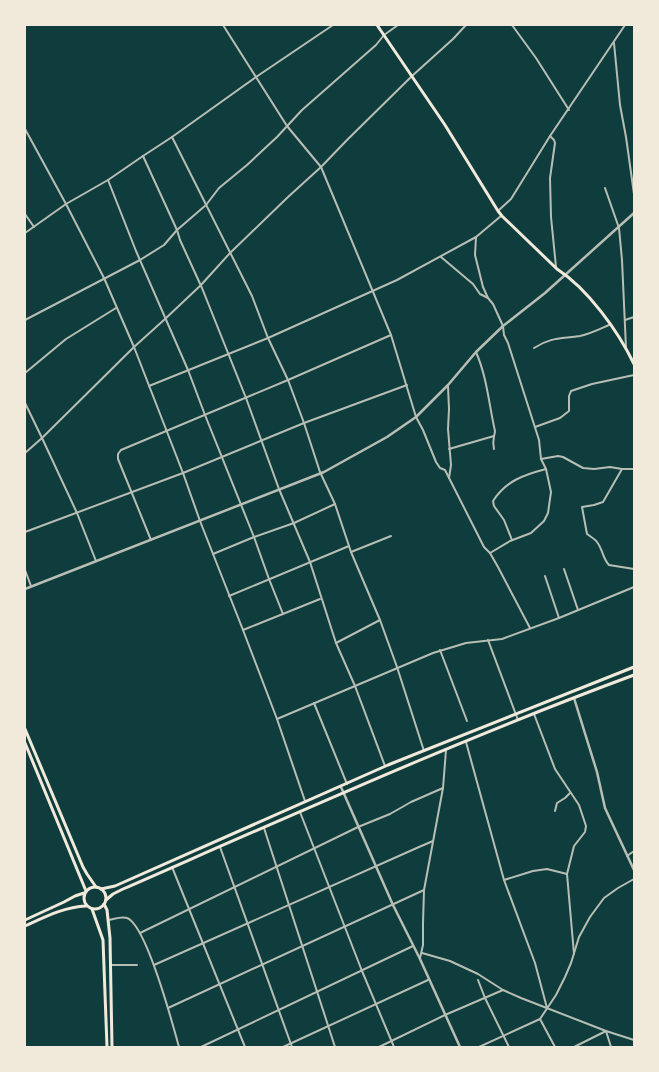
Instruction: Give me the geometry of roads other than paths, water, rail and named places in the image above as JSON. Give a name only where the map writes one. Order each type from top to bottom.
[{"type":"main road","points":[[377,25],[445,125],[498,211],[556,269],[565,274],[586,294],[610,324],[634,364]]},
{"type":"main road","points":[[101,889],[115,886],[385,767],[634,667]]},
{"type":"main road","points":[[25,926],[69,907],[86,906],[92,909],[99,909],[113,894],[123,888],[446,750],[634,675]]},
{"type":"main road","points":[[25,729],[86,874],[96,887],[101,889],[106,895],[111,965],[112,1047]]},
{"type":"main road","points":[[25,743],[85,892],[84,902],[86,906]]},
{"type":"main road","points":[[59,826],[64,823]]},
{"type":"main road","points":[[25,920],[90,888],[96,887]]},
{"type":"main road","points":[[92,909],[103,940],[107,1047]]},
{"type":"street","points":[[223,25],[287,126],[321,167],[391,335],[416,416],[436,462],[440,468],[445,470],[484,547],[490,553],[530,628]]},
{"type":"street","points":[[25,233],[66,204],[108,180],[172,137],[333,25]]},
{"type":"street","points":[[25,320],[140,260],[164,245],[177,230],[206,205],[219,188],[247,165],[302,110],[372,49],[384,35],[398,25]]},
{"type":"street","points":[[25,453],[466,25]]},
{"type":"street","points":[[512,25],[536,58],[569,110]]},
{"type":"street","points":[[498,211],[511,199],[550,136],[625,25]]},
{"type":"street","points":[[614,42],[620,105],[634,194]]},
{"type":"street","points":[[25,129],[104,278],[134,347],[184,473],[229,596],[244,630],[305,801]]},
{"type":"street","points":[[550,136],[555,143],[550,178],[551,217],[556,269]]},
{"type":"street","points":[[172,137],[252,296],[268,338],[288,380],[320,472],[335,504],[351,552],[380,620],[424,751]]},
{"type":"street","points":[[142,156],[177,230],[246,398],[261,441],[310,562],[336,643],[355,686],[385,767]]},
{"type":"street","points":[[108,180],[140,260],[188,370],[283,614]]},
{"type":"street","points":[[604,188],[618,228],[622,260],[626,348]]},
{"type":"street","points":[[25,589],[324,472],[387,437],[416,416],[503,326],[545,293],[634,213]]},
{"type":"street","points":[[25,214],[34,227]]},
{"type":"street","points":[[149,386],[268,338],[397,280],[476,237],[502,216]]},
{"type":"street","points":[[476,237],[475,255],[483,287],[503,326],[504,335],[539,440],[541,459],[546,469],[551,492],[548,513],[544,521],[530,533],[512,540],[490,553]]},
{"type":"street","points":[[441,257],[472,284],[480,294],[488,298]]},
{"type":"street","points":[[25,373],[66,339],[116,308]]},
{"type":"street","points":[[625,320],[634,317]]},
{"type":"street","points":[[534,348],[543,342],[579,336],[610,324]]},
{"type":"street","points":[[151,540],[118,459],[118,454],[121,450],[391,335]]},
{"type":"street","points":[[476,352],[489,400],[494,449]]},
{"type":"street","points":[[535,427],[560,418],[570,411],[569,396],[571,392],[592,384],[634,375]]},
{"type":"street","points":[[25,532],[184,473],[304,423],[407,385]]},
{"type":"street","points":[[448,385],[448,429],[451,465],[449,478]]},
{"type":"street","points":[[25,403],[77,513],[96,561]]},
{"type":"street","points":[[25,417],[30,414]]},
{"type":"street","points":[[449,450],[494,436]]},
{"type":"street","points":[[541,459],[558,456],[583,468],[610,467],[634,469]]},
{"type":"street","points":[[512,540],[504,520],[494,506],[493,501],[498,492],[508,485],[522,477],[546,469]]},
{"type":"street","points":[[622,469],[603,502],[594,506],[582,507],[587,534],[597,542],[606,562],[609,565],[634,569]]},
{"type":"street","points":[[213,554],[294,523],[335,504]]},
{"type":"street","points":[[351,552],[391,536]]},
{"type":"street","points":[[229,596],[349,546]]},
{"type":"street","points":[[564,569],[578,610]]},
{"type":"street","points":[[25,570],[32,586]]},
{"type":"street","points":[[545,576],[559,618]]},
{"type":"street","points":[[276,719],[440,650],[466,643],[502,639],[634,587]]},
{"type":"street","points":[[244,630],[321,598]]},
{"type":"street","points":[[336,643],[380,620]]},
{"type":"street","points":[[488,640],[518,720]]},
{"type":"street","points":[[440,650],[467,721]]},
{"type":"street","points":[[574,698],[597,772],[605,808],[634,870]]},
{"type":"street","points":[[314,703],[347,784]]},
{"type":"street","points":[[534,714],[555,769],[579,805],[586,826],[585,832],[574,846],[567,874],[574,954]]},
{"type":"street","points":[[466,742],[504,880],[535,963],[548,1008]]},
{"type":"street","points":[[420,959],[422,953],[424,890],[438,822],[446,750]]},
{"type":"street","points":[[340,787],[460,1047]]},
{"type":"street","points":[[140,933],[314,848],[443,788]]},
{"type":"street","points":[[555,811],[557,803],[570,792]]},
{"type":"street","points":[[300,811],[362,971],[394,1047]]},
{"type":"street","points":[[263,827],[335,1047]]},
{"type":"street","points":[[154,966],[433,841]]},
{"type":"street","points":[[220,846],[292,1047]]},
{"type":"street","points":[[627,856],[634,852]]},
{"type":"street","points":[[172,867],[245,1047]]},
{"type":"street","points":[[504,880],[533,870],[547,869],[567,874]]},
{"type":"street","points":[[479,1047],[540,1019],[565,977],[580,937],[590,917],[604,898],[634,878]]},
{"type":"street","points":[[168,1008],[424,890]]},
{"type":"street","points":[[108,920],[130,919],[140,933],[154,966],[179,1047]]},
{"type":"street","points":[[201,1047],[413,946]]},
{"type":"street","points":[[422,953],[450,961],[478,974],[503,990],[606,1031],[634,1040]]},
{"type":"street","points":[[111,965],[137,965]]},
{"type":"street","points":[[283,1047],[429,980]]},
{"type":"street","points":[[478,980],[509,1047]]},
{"type":"street","points":[[379,1047],[445,1015],[503,990]]},
{"type":"street","points":[[540,1019],[555,1047]]},
{"type":"street","points":[[574,1047],[606,1031]]},
{"type":"street","points":[[606,1031],[610,1047]]}]
